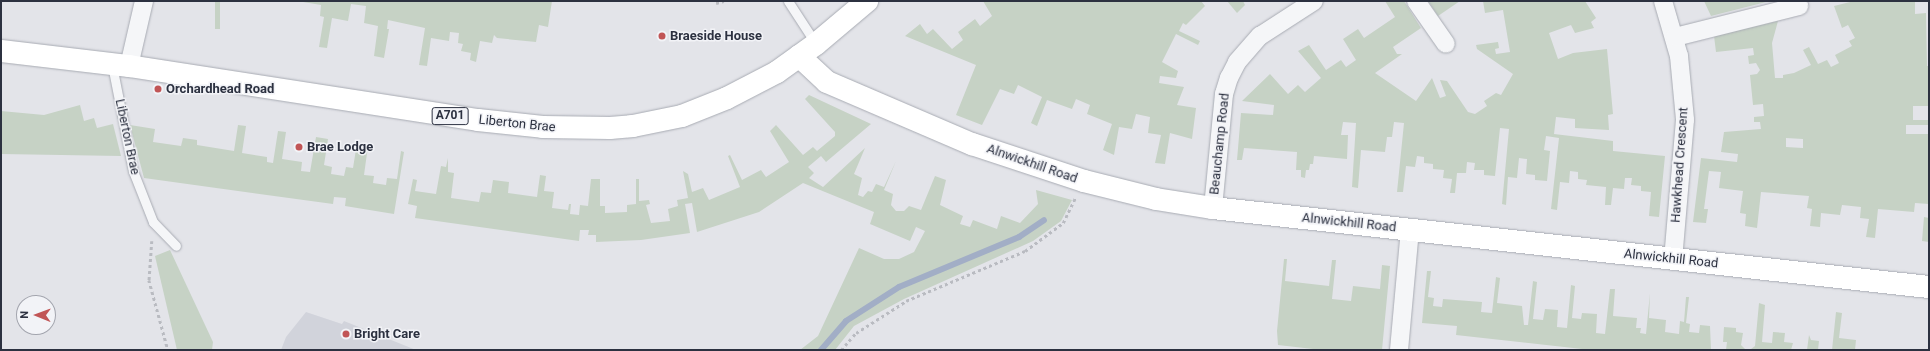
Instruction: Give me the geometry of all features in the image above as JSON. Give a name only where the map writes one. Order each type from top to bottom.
[{"type":"street","points":[[121,65],[144,1]]},
{"type":"street","name":"Liberton Brae","points":[[1,51],[121,65],[478,120],[581,129],[633,126],[682,116],[727,98],[777,72],[816,44],[867,1]]},
{"type":"street","name":"Beauchamp Road","points":[[1213,208],[1224,94],[1229,78],[1237,62],[1260,36],[1314,1]]},
{"type":"street","points":[[1416,1],[1446,44]]},
{"type":"street","name":"Hawkhead Crescent","points":[[1663,1],[1675,37],[1682,73],[1686,120],[1673,259]]},
{"type":"street","points":[[1675,37],[1799,6]]},
{"type":"street","name":"Alnwickhill Road","points":[[799,56],[827,82],[972,144],[1084,181],[1156,199],[1213,208],[1929,287]]},
{"type":"street","points":[[1399,350],[1410,230]]},
{"type":"lane","points":[[788,1],[816,44]]},
{"type":"lane","name":"Liberton Brae","points":[[121,65],[133,171],[153,222],[176,246]]},
{"type":"path","points":[[716,3],[724,1]]},
{"type":"path","points":[[841,350],[856,333],[906,301],[1025,251],[1063,223],[1084,181]]},
{"type":"path","points":[[153,222],[149,280],[168,350]]},
{"type":"shaded area","points":[[306,312],[342,324],[344,321],[416,350],[281,350],[286,337]]},
{"type":"green space","points":[[215,1],[220,1],[220,29],[215,29]]},
{"type":"green space","points":[[297,1],[552,1],[548,27],[539,25],[536,42],[497,38],[494,35],[492,43],[480,41],[476,62],[470,60],[471,53],[461,51],[463,44],[458,43],[459,33],[450,32],[449,41],[431,38],[427,66],[419,65],[425,28],[388,20],[387,29],[389,29],[384,58],[374,56],[378,26],[364,23],[366,6],[351,4],[348,21],[332,18],[327,48],[319,47],[324,17],[320,16],[321,5]]},
{"type":"green space","points":[[983,1],[1201,1],[1205,6],[1186,25],[1183,23],[1179,31],[1200,41],[1198,45],[1176,34],[1162,62],[1178,71],[1176,78],[1160,76],[1159,83],[1184,87],[1177,105],[1196,108],[1192,139],[1170,133],[1165,164],[1155,163],[1161,135],[1148,133],[1150,117],[1136,114],[1132,129],[1119,127],[1114,155],[1103,150],[1112,124],[1087,114],[1090,105],[1076,99],[1072,109],[1047,100],[1037,126],[1031,123],[1042,97],[1018,85],[1014,94],[1000,89],[982,125],[956,115],[976,65],[905,36],[920,24],[927,34],[933,29],[952,49],[963,40],[958,32],[975,19],[980,26],[992,16]]},
{"type":"green space","points":[[1227,1],[1243,1],[1245,5],[1237,13]]},
{"type":"green space","points":[[1385,1],[1404,1],[1421,28],[1393,47],[1397,54],[1402,54],[1375,73],[1416,101],[1432,78],[1440,98],[1446,96],[1440,80],[1447,81],[1468,112],[1475,114],[1487,106],[1484,101],[1496,93],[1501,95],[1513,74],[1477,49],[1476,45],[1498,42],[1499,48],[1495,49],[1496,54],[1510,52],[1503,10],[1485,13],[1483,1],[1585,1],[1596,18],[1591,22],[1594,28],[1575,33],[1571,25],[1549,33],[1558,59],[1573,53],[1607,49],[1613,114],[1608,115],[1609,130],[1575,128],[1575,119],[1556,117],[1554,134],[1613,141],[1613,151],[1665,156],[1659,217],[1649,216],[1651,192],[1641,191],[1641,186],[1631,185],[1632,178],[1625,178],[1624,189],[1613,188],[1611,205],[1605,205],[1606,187],[1586,185],[1587,180],[1578,179],[1578,172],[1570,171],[1569,183],[1560,182],[1557,210],[1551,209],[1559,138],[1546,136],[1544,150],[1550,151],[1547,181],[1535,180],[1535,175],[1526,174],[1527,159],[1519,158],[1517,178],[1508,177],[1506,205],[1502,204],[1509,129],[1500,128],[1495,176],[1484,175],[1484,170],[1474,170],[1475,163],[1467,162],[1466,173],[1457,173],[1455,193],[1450,193],[1452,179],[1443,178],[1444,170],[1433,169],[1433,164],[1424,163],[1424,157],[1417,156],[1415,167],[1406,166],[1403,192],[1397,192],[1404,123],[1394,122],[1392,137],[1387,137],[1385,152],[1361,150],[1358,188],[1352,187],[1356,123],[1343,122],[1341,135],[1348,135],[1347,159],[1314,156],[1313,164],[1310,164],[1309,170],[1306,170],[1305,178],[1301,177],[1301,170],[1296,170],[1297,152],[1244,148],[1242,160],[1237,160],[1241,113],[1273,115],[1274,105],[1242,101],[1270,74],[1288,94],[1298,85],[1305,92],[1321,78],[1298,51],[1309,45],[1326,70],[1341,60],[1346,67],[1356,60],[1343,39],[1358,29],[1364,38],[1395,17]]},
{"type":"green space","points":[[1428,1],[1460,1],[1438,16]]},
{"type":"green space","points":[[1704,1],[1770,1],[1711,16]]},
{"type":"green space","points":[[1854,1],[1915,1],[1915,14],[1926,13],[1927,66],[1929,66],[1928,106],[1913,106],[1913,120],[1928,120],[1928,125],[1906,125],[1906,134],[1928,134],[1929,204],[1915,203],[1914,212],[1878,209],[1875,238],[1866,237],[1869,219],[1860,218],[1861,207],[1842,205],[1840,215],[1821,213],[1820,227],[1810,226],[1812,209],[1807,208],[1809,196],[1761,192],[1757,228],[1745,226],[1746,214],[1740,213],[1743,191],[1719,188],[1721,172],[1709,171],[1704,209],[1708,209],[1706,223],[1693,222],[1701,158],[1737,162],[1738,154],[1721,152],[1724,132],[1761,129],[1760,122],[1754,122],[1754,117],[1764,116],[1763,104],[1753,105],[1750,75],[1757,74],[1760,70],[1756,63],[1749,64],[1748,56],[1754,55],[1753,48],[1716,52],[1714,36],[1778,21],[1772,43],[1775,78],[1783,78],[1783,75],[1794,73],[1811,65],[1803,50],[1809,47],[1818,64],[1827,60],[1831,67],[1839,63],[1835,55],[1852,46],[1849,41],[1855,38],[1848,25],[1842,28],[1834,6]],"holes":[[[1786,138],[1803,139],[1803,148],[1786,147]]]},
{"type":"green space","points":[[809,95],[871,124],[826,162],[821,156],[808,167],[814,173],[809,178],[823,187],[865,148],[854,174],[862,178],[858,195],[863,197],[868,191],[872,192],[876,184],[884,187],[896,161],[884,190],[893,194],[891,205],[896,211],[904,211],[909,206],[921,210],[935,176],[946,180],[940,205],[963,216],[960,224],[970,227],[973,220],[997,229],[1001,216],[1020,223],[1038,204],[1036,190],[1072,200],[1061,221],[1033,241],[904,299],[854,326],[835,350],[800,350],[818,336],[859,248],[884,259],[899,259],[914,252],[925,231],[916,227],[910,241],[870,224],[874,212],[803,183],[759,212],[697,232],[692,203],[685,204],[690,233],[641,240],[596,242],[596,235],[588,235],[589,230],[580,230],[579,241],[415,218],[417,206],[408,204],[413,179],[417,180],[415,191],[436,194],[441,166],[446,167],[448,158],[448,172],[454,173],[451,198],[479,202],[481,192],[491,193],[493,180],[509,182],[508,193],[537,197],[540,175],[546,176],[544,191],[554,192],[552,208],[568,210],[569,204],[571,204],[570,214],[579,215],[580,205],[588,206],[591,179],[600,179],[600,206],[605,206],[605,213],[627,212],[627,205],[636,204],[636,179],[639,179],[639,201],[649,200],[650,204],[646,205],[651,223],[670,221],[668,209],[678,206],[677,200],[688,198],[683,171],[688,174],[692,192],[703,188],[709,200],[740,187],[728,156],[730,155],[742,180],[761,170],[766,177],[789,162],[770,131],[776,125],[803,155],[813,147],[817,151],[835,136],[835,132],[805,99]]},
{"type":"green space","points":[[80,105],[84,121],[94,118],[97,128],[113,124],[121,156],[1,154],[1,111],[44,115]]},
{"type":"green space","points":[[130,125],[155,129],[153,142],[181,146],[183,138],[197,140],[197,145],[234,151],[238,125],[246,126],[242,153],[267,157],[267,162],[273,163],[278,131],[286,132],[282,159],[302,162],[301,171],[310,172],[316,137],[328,139],[324,165],[332,167],[331,174],[344,176],[346,167],[353,168],[357,143],[362,144],[368,146],[364,175],[374,176],[373,183],[386,185],[387,178],[397,179],[401,151],[404,152],[394,214],[345,206],[346,198],[334,197],[333,204],[144,178]]},
{"type":"green space","points":[[1924,217],[1929,218],[1929,242],[1922,241]]},
{"type":"green space","points":[[170,250],[213,342],[212,350],[177,350],[155,256]]},
{"type":"green space","points":[[1284,259],[1287,259],[1285,281],[1329,286],[1332,260],[1336,260],[1332,299],[1351,301],[1353,286],[1380,289],[1382,265],[1390,266],[1382,350],[1322,350],[1278,345],[1277,331]]},
{"type":"green space","points":[[1427,271],[1431,271],[1428,297],[1434,298],[1433,306],[1442,307],[1443,299],[1482,302],[1481,312],[1492,313],[1496,277],[1500,278],[1497,303],[1522,306],[1524,325],[1528,325],[1533,281],[1537,282],[1533,319],[1543,320],[1545,309],[1558,310],[1557,327],[1567,328],[1571,285],[1575,286],[1572,318],[1581,319],[1582,313],[1597,314],[1596,333],[1605,334],[1610,289],[1615,289],[1613,316],[1637,318],[1636,328],[1641,328],[1640,333],[1646,334],[1650,293],[1649,318],[1666,320],[1665,332],[1679,334],[1680,321],[1684,322],[1686,297],[1689,297],[1686,323],[1690,324],[1689,332],[1699,333],[1700,325],[1710,326],[1711,350],[1591,350],[1456,335],[1457,326],[1422,323]]},
{"type":"green space","points":[[1759,303],[1765,305],[1762,342],[1772,343],[1773,332],[1785,333],[1784,342],[1793,343],[1791,350],[1726,350],[1727,342],[1723,342],[1724,327],[1736,328],[1736,332],[1743,333],[1741,345],[1745,349],[1751,349],[1755,346]]},
{"type":"green space","points":[[1836,312],[1842,313],[1839,338],[1856,340],[1855,350],[1832,350]]},
{"type":"green space","points":[[1809,335],[1811,340],[1819,341],[1818,350],[1807,350]]},
{"type":"waterway","points":[[821,350],[846,321],[899,287],[1019,237],[1044,220]]},
{"type":"place","name":"Braeside House","points":[[662,36]]},
{"type":"place","name":"Orchardhead Road","points":[[158,89]]},
{"type":"place","name":"Brae Lodge","points":[[299,147]]},
{"type":"place","name":"Bright Care","points":[[346,334]]}]
